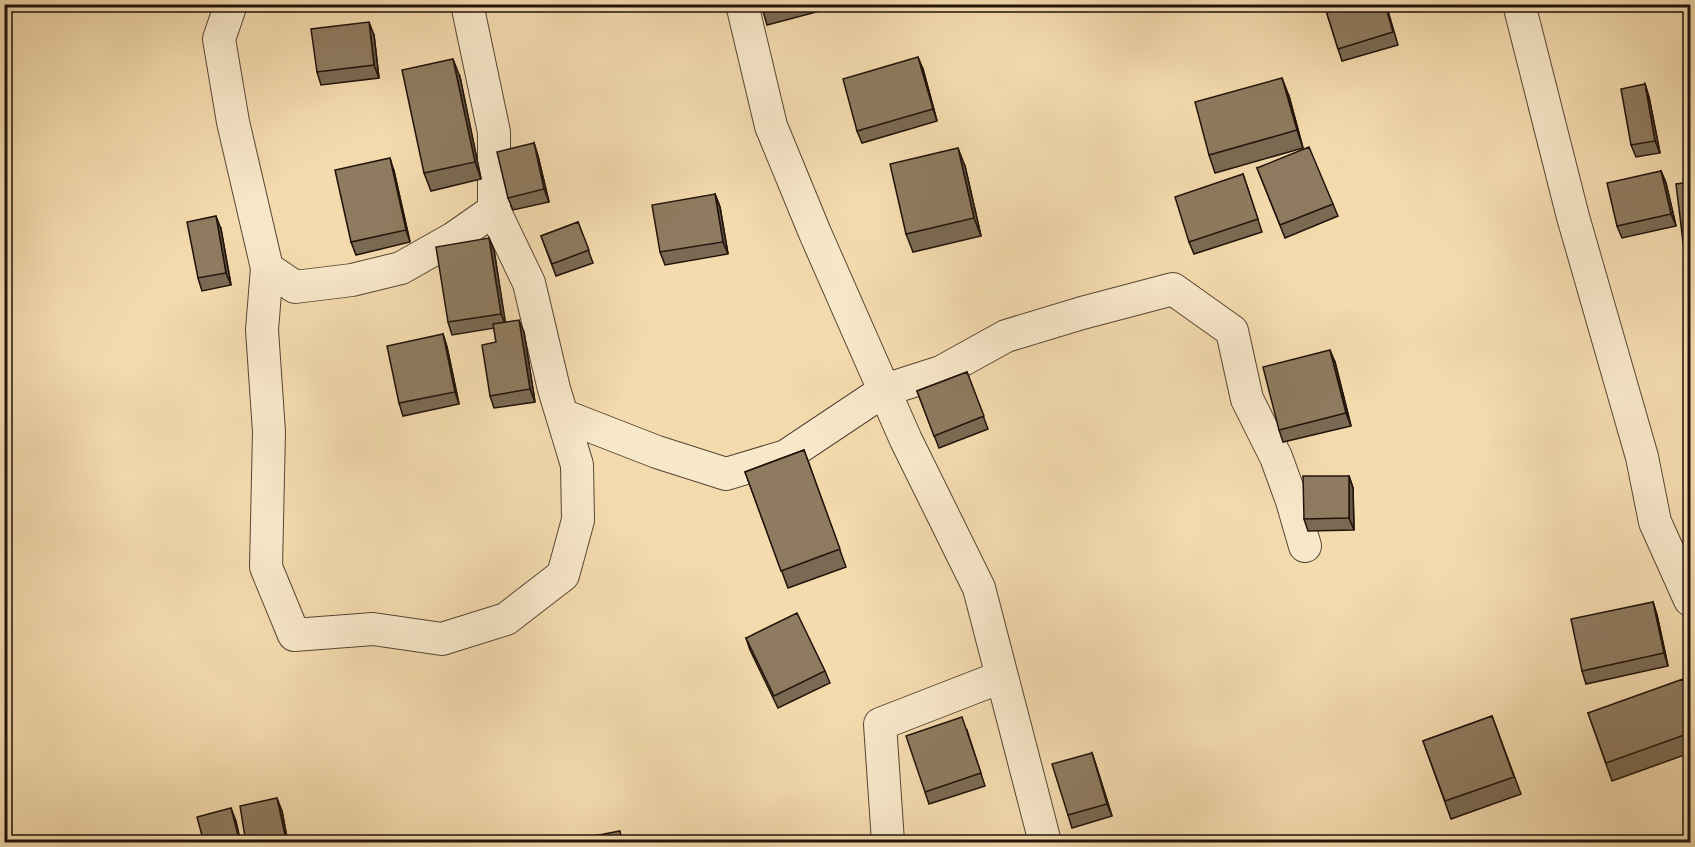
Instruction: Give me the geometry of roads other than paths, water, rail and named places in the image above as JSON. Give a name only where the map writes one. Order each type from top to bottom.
[{"type":"street","points":[[231,4],[219,39],[233,122],[267,268],[262,330],[269,432],[266,567],[294,636],[373,629],[442,639],[506,619],[563,575],[578,520],[577,465],[554,389],[530,283],[494,210],[494,132],[467,4]]},
{"type":"street","points":[[742,4],[771,126],[815,233],[906,440],[979,588],[1045,843]]},
{"type":"street","points":[[1519,4],[1573,217],[1642,457],[1655,522],[1690,600]]},
{"type":"street","points":[[267,268],[295,287],[352,280],[392,271],[454,238],[494,210]]},
{"type":"street","points":[[562,415],[657,452],[726,474],[786,456],[885,390],[940,372],[1006,336],[1173,289],[1232,331],[1247,399],[1276,457],[1305,546]]},
{"type":"street","points":[[888,843],[880,724],[1001,677]]}]
